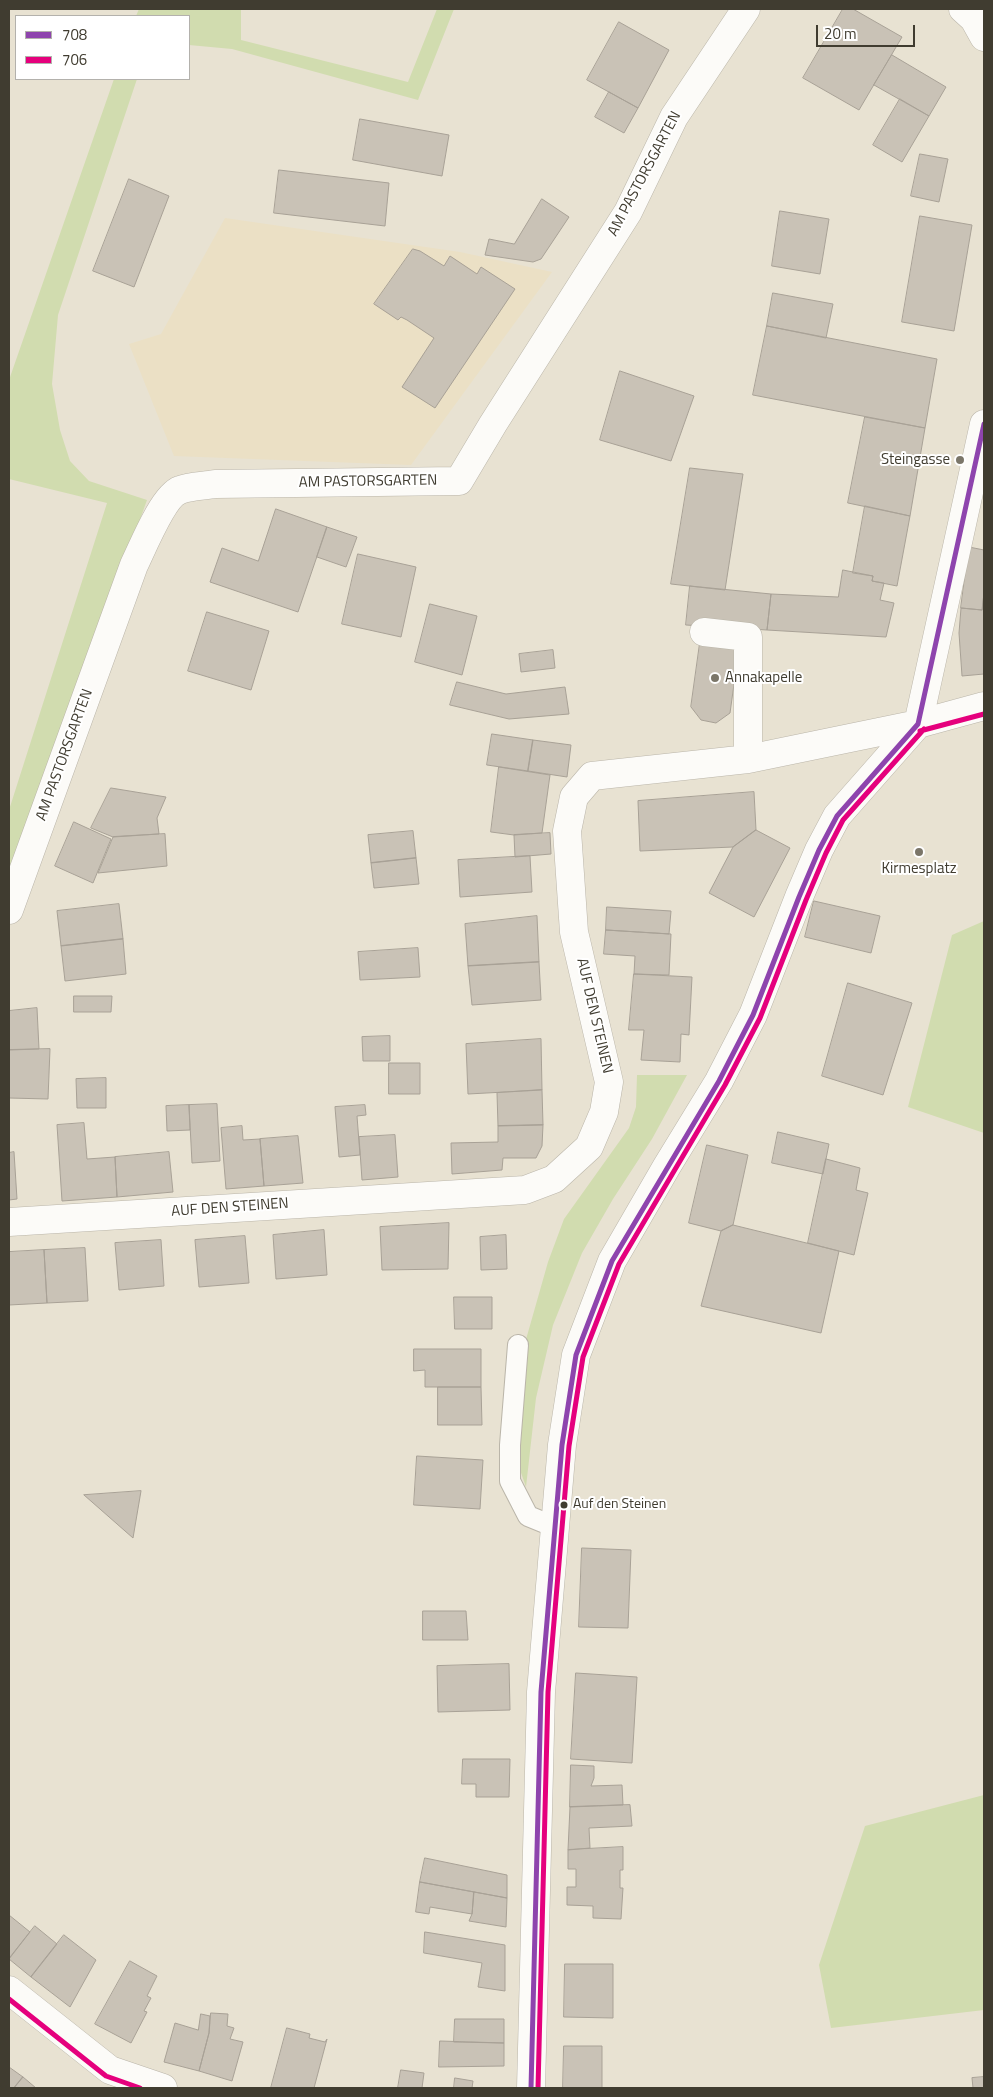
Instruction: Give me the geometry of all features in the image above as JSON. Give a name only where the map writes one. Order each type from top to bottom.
[{"type":"street","name":"AM PASTORSGARTEN","points":[[9,910],[134,565],[159,514],[170,499],[179,490],[215,484],[459,481],[493,424],[628,212],[674,117],[746,9]]},
{"type":"street","points":[[963,9],[974,20],[984,37]]},
{"type":"street","points":[[531,2088],[541,1692],[562,1445],[576,1355],[612,1261],[719,1081],[754,1015],[799,897],[837,816],[918,724],[984,424]]},
{"type":"street","points":[[704,632],[748,637],[748,760]]},
{"type":"street","name":"AUF DEN STEINEN","points":[[9,1222],[525,1190],[554,1179],[589,1147],[604,1112],[608,1082],[574,932],[567,831],[574,797],[592,776],[748,760],[918,724],[984,706]]},
{"type":"street","points":[[9,1990],[104,2079],[163,2088]]},
{"type":"lane","points":[[518,1345],[510,1445],[510,1481],[528,1516],[555,1527]]},
{"type":"shaded area","points":[[225,218],[460,252],[552,272],[411,465],[174,456],[129,344],[161,334]]},
{"type":"green space","points":[[139,9],[241,9],[241,40],[408,82],[437,9],[454,9],[418,100],[232,49],[190,45],[190,15],[136,15]]},
{"type":"green space","points":[[114,80],[137,80],[58,315],[52,384],[60,430],[70,461],[89,481],[147,500],[37,806],[9,871],[9,810],[107,503],[9,479],[9,380]]},
{"type":"green space","points":[[984,921],[984,1133],[908,1107],[952,935]]},
{"type":"green space","points":[[637,1075],[687,1075],[652,1139],[613,1199],[582,1253],[553,1325],[536,1398],[526,1487],[518,1464],[525,1343],[548,1262],[564,1219],[629,1128],[636,1107]]},
{"type":"green space","points":[[984,1795],[984,2010],[831,2028],[819,1965],[865,1826]]},
{"type":"building","points":[[843,9],[853,9],[902,37],[859,110],[803,78]]},
{"type":"building","points":[[619,22],[669,50],[638,108],[587,80]]},
{"type":"building","points":[[892,55],[946,87],[929,116],[874,85]]},
{"type":"building","points":[[609,92],[638,108],[624,133],[595,117]]},
{"type":"building","points":[[900,99],[929,116],[902,162],[873,145]]},
{"type":"building","points":[[360,119],[449,135],[442,176],[353,160]]},
{"type":"building","points":[[920,154],[948,159],[939,202],[911,196]]},
{"type":"building","points":[[279,170],[389,183],[385,226],[274,213]]},
{"type":"building","points":[[129,179],[169,196],[134,287],[93,271]]},
{"type":"building","points":[[542,199],[569,217],[541,259],[533,262],[485,255],[489,239],[514,244]]},
{"type":"building","points":[[780,211],[829,219],[820,274],[772,266]]},
{"type":"building","points":[[920,216],[972,225],[954,331],[902,322]]},
{"type":"building","points":[[413,249],[420,251],[444,266],[450,256],[477,274],[481,267],[515,289],[435,408],[402,387],[434,338],[407,320],[401,317],[398,320],[374,304]]},
{"type":"building","points":[[773,293],[833,304],[826,338],[767,326]]},
{"type":"building","points":[[767,326],[937,359],[925,428],[753,395]]},
{"type":"building","points":[[620,371],[694,396],[671,461],[600,440]]},
{"type":"building","points":[[865,417],[925,428],[910,516],[848,503]]},
{"type":"building","points":[[690,468],[743,474],[725,590],[671,584]]},
{"type":"building","points":[[865,506],[910,516],[897,586],[872,581],[873,576],[853,573]]},
{"type":"building","points":[[276,509],[327,527],[298,612],[210,582],[222,548],[258,561]]},
{"type":"building","points":[[327,527],[357,537],[346,567],[317,557]]},
{"type":"building","points":[[969,547],[984,550],[982,610],[961,608]]},
{"type":"building","points":[[358,554],[416,567],[401,637],[342,624]]},
{"type":"building","points":[[843,570],[873,576],[872,581],[884,583],[880,600],[894,603],[886,637],[767,630],[771,594],[838,597]]},
{"type":"building","points":[[690,586],[771,594],[767,630],[686,625]]},
{"type":"building","points":[[984,593],[984,674],[962,676],[959,633],[961,608],[982,610]]},
{"type":"building","points":[[430,604],[477,616],[462,675],[415,662]]},
{"type":"building","points":[[207,612],[269,631],[251,690],[188,671]]},
{"type":"building","name":"Annakapelle","points":[[700,643],[739,648],[730,713],[716,723],[701,720],[691,707]]},
{"type":"building","points":[[553,650],[555,668],[521,672],[519,654]]},
{"type":"building","points":[[457,682],[506,694],[565,687],[569,714],[509,719],[450,705]]},
{"type":"building","points":[[492,734],[533,740],[528,771],[487,765]]},
{"type":"building","points":[[533,740],[571,745],[567,777],[528,771]]},
{"type":"building","points":[[499,767],[550,775],[542,833],[514,835],[491,832]]},
{"type":"building","points":[[111,788],[166,797],[157,818],[159,834],[113,837],[91,828]]},
{"type":"building","points":[[754,792],[756,830],[733,847],[640,851],[638,801]]},
{"type":"building","points":[[74,822],[111,839],[93,883],[55,866]]},
{"type":"building","points":[[756,830],[790,848],[754,917],[709,893],[733,847]]},
{"type":"building","points":[[413,831],[416,858],[371,863],[368,835]]},
{"type":"building","points":[[550,833],[551,854],[515,857],[514,835]]},
{"type":"building","points":[[165,834],[167,866],[98,873],[113,837]]},
{"type":"building","points":[[530,856],[532,892],[460,897],[458,860]]},
{"type":"building","points":[[416,858],[419,884],[374,888],[371,863]]},
{"type":"building","points":[[814,901],[880,916],[871,953],[805,937]]},
{"type":"building","points":[[119,904],[123,939],[61,946],[57,911]]},
{"type":"building","points":[[607,907],[671,911],[669,934],[606,930]]},
{"type":"building","points":[[537,916],[539,962],[468,966],[465,924]]},
{"type":"building","points":[[606,930],[671,934],[669,975],[634,974],[635,956],[604,954]]},
{"type":"building","points":[[123,939],[126,974],[65,981],[61,946]]},
{"type":"building","points":[[418,948],[420,977],[360,980],[358,952]]},
{"type":"building","points":[[539,962],[541,1000],[472,1005],[468,966]]},
{"type":"building","points":[[634,974],[692,977],[689,1035],[681,1034],[680,1062],[641,1060],[644,1030],[629,1030]]},
{"type":"building","points":[[848,983],[912,1003],[883,1095],[822,1076]]},
{"type":"building","points":[[74,996],[112,996],[111,1012],[74,1012]]},
{"type":"building","points":[[37,1008],[39,1049],[9,1050],[9,1011]]},
{"type":"building","points":[[390,1036],[390,1061],[363,1061],[362,1037]]},
{"type":"building","points":[[541,1039],[542,1090],[468,1094],[466,1044]]},
{"type":"building","points":[[50,1049],[48,1099],[9,1098],[9,1050]]},
{"type":"building","points":[[389,1063],[420,1063],[420,1094],[389,1094]]},
{"type":"building","points":[[106,1078],[106,1108],[77,1108],[76,1079]]},
{"type":"building","points":[[542,1090],[543,1125],[498,1126],[497,1093]]},
{"type":"building","points":[[217,1104],[220,1161],[192,1163],[189,1105]]},
{"type":"building","points":[[189,1105],[190,1130],[167,1131],[166,1106]]},
{"type":"building","points":[[365,1105],[366,1115],[357,1116],[360,1155],[339,1157],[335,1107]]},
{"type":"building","points":[[84,1123],[87,1159],[115,1157],[117,1197],[62,1201],[57,1125]]},
{"type":"building","points":[[543,1125],[542,1146],[536,1158],[503,1158],[502,1170],[452,1174],[451,1143],[498,1142],[498,1126]]},
{"type":"building","points":[[242,1126],[243,1140],[260,1139],[264,1186],[226,1189],[221,1128]]},
{"type":"building","points":[[778,1132],[829,1144],[823,1174],[772,1163]]},
{"type":"building","points":[[395,1135],[398,1177],[362,1180],[359,1137]]},
{"type":"building","points":[[298,1136],[303,1183],[264,1186],[260,1139]]},
{"type":"building","points":[[707,1145],[748,1155],[733,1225],[721,1231],[689,1223]]},
{"type":"building","points":[[14,1152],[17,1199],[9,1200],[9,1153]]},
{"type":"building","points":[[169,1152],[173,1192],[117,1197],[115,1157]]},
{"type":"building","points":[[826,1159],[860,1168],[856,1190],[868,1193],[854,1255],[808,1243]]},
{"type":"building","points":[[449,1223],[448,1269],[382,1270],[380,1227]]},
{"type":"building","points":[[733,1225],[839,1251],[821,1333],[701,1306],[721,1231]]},
{"type":"building","points":[[324,1230],[327,1275],[276,1279],[273,1235]]},
{"type":"building","points":[[506,1235],[507,1269],[481,1270],[480,1237]]},
{"type":"building","points":[[245,1236],[249,1283],[199,1287],[195,1240]]},
{"type":"building","points":[[161,1240],[164,1286],[119,1290],[115,1243]]},
{"type":"building","points":[[85,1248],[88,1301],[47,1303],[44,1250]]},
{"type":"building","points":[[44,1250],[47,1303],[9,1305],[9,1252]]},
{"type":"building","points":[[454,1297],[492,1297],[492,1329],[455,1329]]},
{"type":"building","points":[[414,1349],[481,1349],[481,1387],[425,1387],[425,1370],[414,1371]]},
{"type":"building","points":[[438,1387],[481,1387],[482,1425],[438,1425]]},
{"type":"building","points":[[417,1456],[483,1460],[480,1509],[414,1505]]},
{"type":"building","points":[[141,1491],[133,1538],[84,1495]]},
{"type":"building","points":[[582,1548],[631,1550],[628,1628],[579,1627]]},
{"type":"building","points":[[423,1611],[466,1611],[468,1640],[423,1640]]},
{"type":"building","points":[[509,1664],[510,1710],[438,1712],[437,1666]]},
{"type":"building","points":[[576,1673],[637,1677],[632,1763],[571,1759]]},
{"type":"building","points":[[463,1759],[510,1759],[509,1797],[476,1797],[476,1784],[462,1784]]},
{"type":"building","points":[[571,1765],[594,1766],[594,1778],[591,1786],[622,1785],[623,1805],[570,1807]]},
{"type":"building","points":[[630,1805],[632,1826],[589,1828],[590,1848],[568,1850],[570,1807]]},
{"type":"building","points":[[623,1847],[623,1870],[620,1870],[620,1888],[623,1888],[621,1919],[593,1918],[593,1906],[567,1905],[567,1887],[576,1887],[576,1869],[568,1869],[568,1850]]},
{"type":"building","points":[[425,1858],[507,1875],[507,1898],[420,1882]]},
{"type":"building","points":[[420,1882],[474,1892],[472,1914],[430,1907],[429,1914],[416,1912]]},
{"type":"building","points":[[474,1892],[507,1898],[506,1927],[469,1921],[472,1914]]},
{"type":"building","points":[[9,1915],[30,1932],[9,1959]]},
{"type":"building","points":[[35,1926],[57,1944],[31,1977],[9,1959]]},
{"type":"building","points":[[425,1932],[505,1945],[505,1991],[478,1987],[482,1963],[424,1953]]},
{"type":"building","points":[[64,1935],[96,1960],[70,2007],[31,1977]]},
{"type":"building","points":[[130,1961],[157,1976],[147,1996],[151,1998],[144,2011],[147,2012],[131,2043],[95,2024]]},
{"type":"building","points":[[565,1964],[613,1964],[613,2018],[564,2017]]},
{"type":"building","points":[[211,2013],[228,2014],[227,2026],[234,2028],[230,2039],[243,2042],[232,2081],[199,2071],[209,2033]]},
{"type":"building","points":[[201,2014],[210,2016],[209,2033],[199,2071],[164,2062],[175,2023],[198,2030]]},
{"type":"building","points":[[455,2019],[504,2019],[504,2043],[454,2042]]},
{"type":"building","points":[[287,2028],[310,2034],[309,2038],[325,2042],[327,2039],[314,2088],[271,2088]]},
{"type":"building","points":[[440,2041],[504,2043],[504,2066],[439,2067]]},
{"type":"building","points":[[564,2046],[602,2046],[602,2088],[563,2088]]},
{"type":"building","points":[[9,2067],[23,2077],[14,2088],[9,2088]]},
{"type":"building","points":[[401,2070],[424,2073],[422,2088],[398,2088]]},
{"type":"building","points":[[23,2077],[36,2088],[14,2088]]},
{"type":"building","points":[[984,2077],[984,2088],[973,2088],[972,2078]]},
{"type":"building","points":[[455,2078],[473,2081],[472,2088],[454,2088]]},
{"type":"transit line","name":"708","points":[[531,2088],[541,1692],[562,1445],[576,1355],[612,1261],[719,1081],[753,1015],[799,897],[819,850],[837,816],[918,724],[984,424]]},
{"type":"transit line","name":"706","points":[[920,731],[984,714]]},
{"type":"transit line","name":"706","points":[[538,2088],[548,1692],[569,1446],[583,1357],[619,1264],[725,1085],[760,1018],[806,900],[826,853],[843,820],[924,729]]},
{"type":"transit line","name":"706","points":[[9,1999],[106,2076],[140,2088]]},
{"type":"place","name":"Steingasse","points":[[960,460]]},
{"type":"place","name":"Annakapelle","points":[[715,678]]},
{"type":"place","name":"Kirmesplatz","points":[[919,852]]},
{"type":"place","name":"Auf den Steinen","points":[[564,1505]]}]
